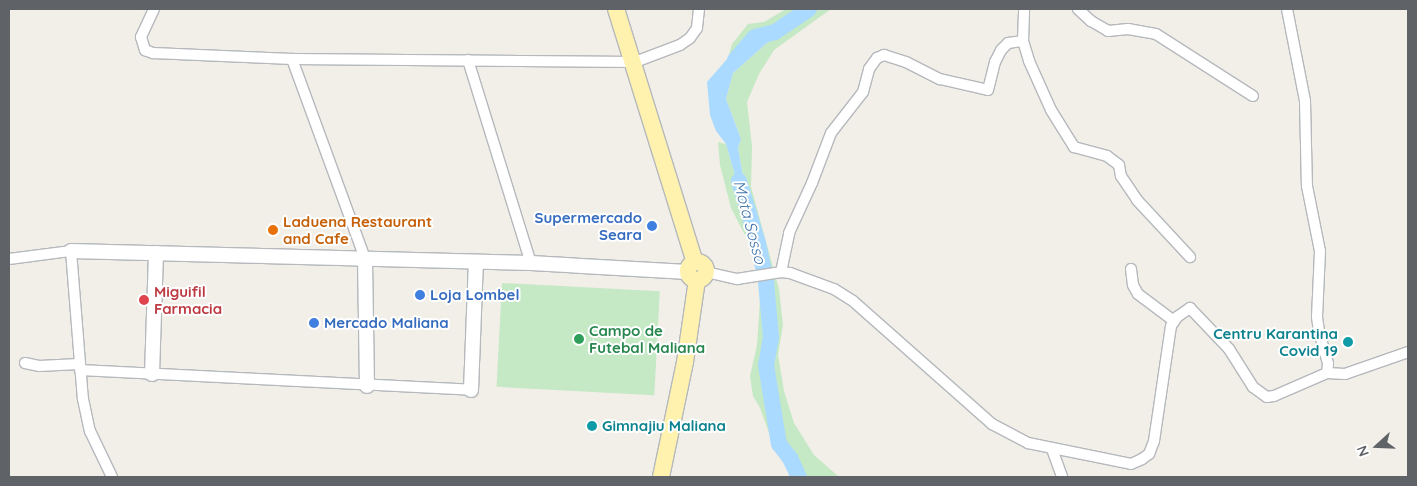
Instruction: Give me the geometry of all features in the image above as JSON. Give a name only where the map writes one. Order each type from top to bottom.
[{"type":"main road","points":[[616,9],[635,62],[697,272],[685,362],[661,477]]},
{"type":"street","points":[[154,9],[141,37],[145,50],[153,54],[292,59],[635,62],[680,45],[690,38],[697,28],[699,9]]},
{"type":"street","points":[[1024,9],[1023,41],[1029,61],[1051,110],[1074,147],[1107,156],[1118,166],[1121,176],[1137,200],[1190,257]]},
{"type":"street","points":[[1078,9],[1108,32],[1128,29],[1156,34],[1253,96]]},
{"type":"street","points":[[1287,9],[1305,101],[1307,186],[1320,251],[1318,317],[1319,332],[1328,364],[1327,373]]},
{"type":"street","points":[[781,272],[789,233],[812,183],[831,133],[863,92],[869,69],[877,58],[884,55],[906,62],[940,79],[988,90],[995,62],[1001,50],[1008,43],[1023,41]]},
{"type":"street","points":[[292,59],[365,259],[367,386]]},
{"type":"street","points":[[468,60],[530,263]]},
{"type":"street","points":[[9,259],[71,251],[530,263],[697,272],[737,280],[781,272],[800,275],[834,289],[853,302],[992,424],[1028,443],[1131,464],[1142,460],[1149,454],[1154,441],[1171,326],[1174,321],[1190,308],[1229,349],[1253,387],[1267,397],[1274,396],[1327,373],[1344,374],[1408,352]]},
{"type":"street","points":[[71,251],[82,399],[90,431],[112,477]]},
{"type":"street","points":[[152,374],[156,253]]},
{"type":"street","points":[[25,364],[152,374],[471,390],[476,262]]},
{"type":"street","points":[[1131,269],[1133,285],[1138,294],[1174,321]]},
{"type":"street","points":[[1052,449],[1062,477]]},
{"type":"green space","points":[[786,9],[799,9],[728,58],[732,44],[748,24],[764,22]]},
{"type":"green space","points":[[817,9],[831,9],[774,50],[759,74],[747,102],[752,146],[751,187],[779,289],[783,325],[778,355],[784,391],[794,423],[814,455],[839,477],[793,477],[776,452],[760,408],[753,396],[750,376],[757,345],[761,285],[748,241],[731,208],[720,165],[718,142],[726,144],[742,199],[748,204],[738,148],[741,139],[726,99],[733,73],[768,42]]},
{"type":"green space","name":"Campo de Futebal Maliana","points":[[502,283],[660,291],[654,395],[497,387]]},
{"type":"water","points":[[799,9],[817,9],[768,42],[733,73],[726,99],[741,139],[738,148],[748,205],[742,199],[726,144],[716,131],[710,115],[707,82],[728,58]]},
{"type":"waterway","name":"Mota Sosso","points":[[735,60],[755,37],[775,32],[809,9]]},
{"type":"waterway","name":"Mota Sosso","points":[[739,181],[758,243],[766,282],[771,337],[766,365],[779,444],[790,458],[799,477]]},
{"type":"place","name":"Supermercado Seara","points":[[652,226]]},
{"type":"place","name":"Laduena Restaurant and Cafe","points":[[273,230]]},
{"type":"place","name":"Loja Lombel","points":[[420,295]]},
{"type":"place","name":"Miguifil Farmacia","points":[[144,300]]},
{"type":"place","name":"Mercado Maliana","points":[[314,323]]},
{"type":"place","name":"Campo de Futebal Maliana","points":[[579,339]]},
{"type":"place","name":"Centru Karantina Covid 19","points":[[1348,342]]},
{"type":"place","name":"Gimnajiu Maliana","points":[[592,426]]}]
